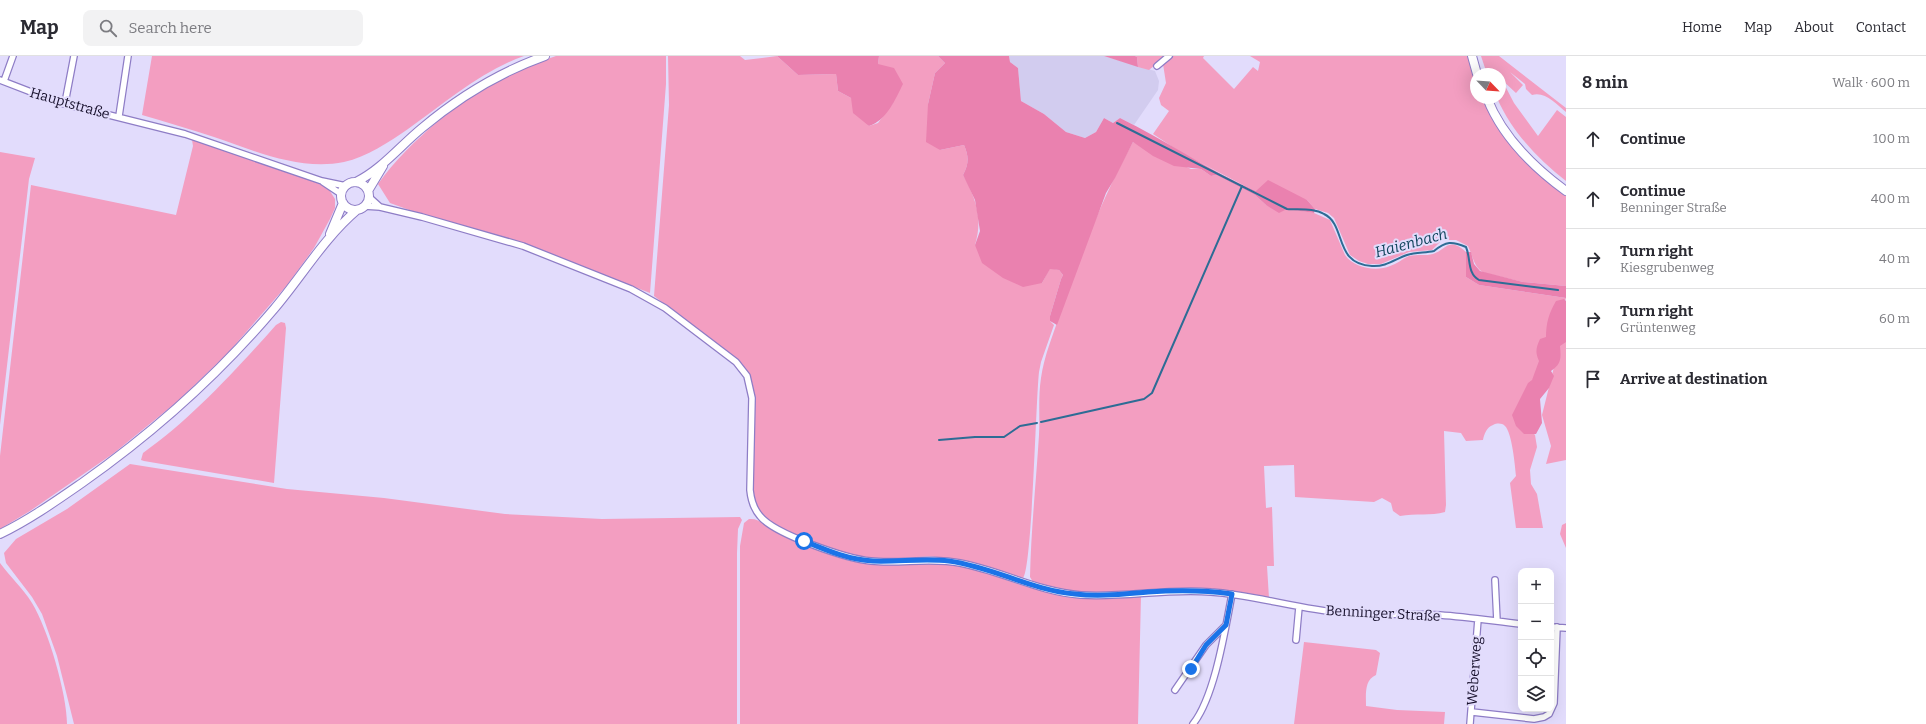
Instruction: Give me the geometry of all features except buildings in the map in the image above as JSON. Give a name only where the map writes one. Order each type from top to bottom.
[{"type":"main road","points":[[360,208],[349,208],[344,203],[341,194],[346,186],[356,182],[384,163],[397,149],[424,126],[472,91],[508,71],[545,56]]},
{"type":"main road","points":[[1472,56],[1475,68]]},
{"type":"main road","points":[[1490,104],[1498,120],[1517,146],[1543,172],[1566,191]]},
{"type":"main road","points":[[0,534],[62,497],[119,456],[166,418],[229,358],[274,310],[329,236],[360,208],[384,163]]},
{"type":"main road","points":[[356,182],[363,185],[368,194]]},
{"type":"main road","points":[[329,236],[344,203]]},
{"type":"street","points":[[2,81],[13,56]]},
{"type":"street","points":[[65,104],[74,56]]},
{"type":"street","points":[[119,116],[128,56]]},
{"type":"street","points":[[1157,66],[1168,56]]},
{"type":"street","name":"Hauptstraße","points":[[2,81],[65,104],[119,116],[185,134],[322,181]]},
{"type":"street","points":[[322,181],[346,186]]},
{"type":"street","points":[[322,181],[341,194]]},
{"type":"street","points":[[368,194],[380,207]]},
{"type":"street","name":"Benninger Straße","points":[[360,208],[380,207],[522,246],[631,289],[665,308],[736,362],[747,376],[752,398],[750,490],[753,504],[759,516],[775,528],[836,554],[868,561],[927,560],[959,563],[1032,586],[1075,594],[1100,595],[1180,590],[1232,594],[1299,607],[1357,614],[1427,615],[1518,624]]},
{"type":"street","points":[[1495,580],[1497,621]]},
{"type":"street","points":[[1193,724],[1199,717],[1208,697],[1232,594]]},
{"type":"street","points":[[1296,640],[1299,607]]},
{"type":"street","name":"Weberweg","points":[[1470,724],[1478,619]]},
{"type":"street","points":[[1175,690],[1206,645],[1226,625]]},
{"type":"street","points":[[1554,627],[1566,628]]},
{"type":"street","points":[[1472,712],[1534,719],[1549,714],[1554,703],[1554,640]]},
{"type":"shaded area","points":[[152,56],[524,56],[508,62],[478,79],[393,139],[361,157],[344,162],[311,164],[278,158],[142,115]]},
{"type":"shaded area","points":[[556,56],[666,56],[666,84],[650,293],[522,243],[434,219],[390,203],[378,184],[414,143],[458,106],[506,77],[531,65]]},
{"type":"shaded area","points":[[668,56],[740,56],[745,60],[777,56],[798,75],[836,74],[838,91],[851,98],[869,126],[878,123],[893,103],[878,64],[879,56],[938,56],[945,63],[935,73],[928,104],[940,150],[964,145],[966,149],[968,160],[963,175],[975,200],[978,217],[975,245],[1042,283],[1050,268],[1059,270],[1063,275],[1050,316],[1050,321],[1054,325],[1039,372],[1029,546],[1023,578],[947,558],[920,557],[870,559],[844,554],[797,537],[771,523],[760,513],[752,493],[754,401],[749,374],[736,359],[654,296],[669,105]]},
{"type":"shaded area","points":[[777,56],[879,56],[878,64],[894,68],[903,84],[886,114],[881,119],[869,126],[853,113],[851,98],[838,91],[836,74],[798,75]]},
{"type":"shaded area","points":[[938,56],[1009,56],[1010,62],[1018,68],[1021,101],[1044,114],[1066,132],[1085,138],[1096,132],[1104,118],[1113,123],[1120,118],[1221,174],[1256,191],[1268,180],[1307,200],[1315,209],[1314,213],[1287,209],[1279,213],[1266,205],[1255,195],[1216,175],[1211,176],[1201,169],[1174,166],[1153,156],[1133,142],[1106,193],[1057,325],[1050,321],[1050,316],[1063,275],[1059,270],[1050,269],[1042,283],[1023,287],[1003,278],[982,263],[975,245],[980,231],[975,200],[963,175],[968,160],[964,145],[940,150],[926,142],[928,104],[935,73],[945,63]]},
{"type":"shaded area","points":[[1009,56],[1104,56],[1155,71],[1159,81],[1158,90],[1134,125],[1120,118],[1113,123],[1104,118],[1096,132],[1085,138],[1066,132],[1044,114],[1021,101],[1018,68],[1010,62]]},
{"type":"shaded area","points":[[1104,56],[1135,56],[1137,57],[1138,67]]},
{"type":"shaded area","points":[[1135,56],[1166,56],[1149,70],[1138,67],[1137,57]]},
{"type":"shaded area","points":[[1171,56],[1204,56],[1203,58],[1234,89],[1253,67],[1258,71],[1260,62],[1250,56],[1468,56],[1472,68],[1470,68],[1470,104],[1486,104],[1498,126],[1518,153],[1541,176],[1566,196],[1566,286],[1523,282],[1485,273],[1478,268],[1474,262],[1468,246],[1456,240],[1442,240],[1432,250],[1409,252],[1381,264],[1368,264],[1359,261],[1350,255],[1334,218],[1328,213],[1315,209],[1307,200],[1256,191],[1182,153],[1153,134],[1169,111],[1161,105],[1159,98],[1166,83],[1163,64]]},
{"type":"shaded area","points":[[1481,56],[1499,56],[1566,108],[1566,112],[1546,97],[1537,94],[1532,95],[1526,89],[1525,84],[1510,72],[1523,85],[1516,93],[1506,84],[1506,68],[1485,68]]},
{"type":"shaded area","points":[[1506,88],[1514,103],[1538,136],[1557,110],[1566,117],[1566,181],[1535,154],[1526,144],[1500,104],[1506,104]]},
{"type":"shaded area","points":[[192,140],[302,176],[328,188],[335,199],[335,208],[330,219],[314,248],[288,284],[228,353],[178,401],[114,453],[30,511],[0,529],[0,456],[31,185],[176,215],[193,146]]},
{"type":"shaded area","points":[[1133,142],[1191,169],[1201,169],[1211,176],[1216,175],[1255,195],[1266,205],[1314,213],[1330,220],[1345,255],[1360,266],[1372,269],[1384,268],[1409,256],[1433,254],[1448,246],[1456,245],[1466,252],[1466,277],[1479,285],[1566,298],[1546,351],[1517,414],[1535,435],[1537,447],[1530,470],[1531,484],[1537,494],[1543,528],[1516,528],[1510,483],[1516,476],[1510,435],[1504,425],[1495,424],[1487,429],[1483,440],[1466,441],[1461,433],[1444,431],[1446,505],[1445,512],[1440,513],[1400,516],[1393,511],[1391,503],[1382,498],[1374,502],[1295,497],[1294,465],[1264,466],[1266,508],[1272,507],[1274,566],[1267,566],[1269,598],[1225,591],[1192,588],[1085,593],[1048,588],[1033,582],[1030,577],[1032,524],[1039,435],[1040,385],[1042,370],[1046,354],[1084,248],[1112,183]]},
{"type":"shaded area","points":[[0,152],[35,158],[29,179],[0,425]]},
{"type":"shaded area","points":[[1466,252],[1471,252],[1474,264],[1480,271],[1523,282],[1566,286],[1566,298],[1479,285],[1466,277]]},
{"type":"shaded area","points":[[1564,299],[1566,301],[1566,342],[1560,346],[1559,363],[1551,371],[1554,376],[1549,388],[1540,399],[1542,423],[1536,434],[1524,434],[1516,426],[1512,415],[1528,383],[1532,380],[1539,361],[1537,348],[1540,339],[1546,337],[1547,323],[1551,310],[1556,301]]},
{"type":"shaded area","points":[[1566,319],[1566,460],[1546,464],[1551,446],[1542,415]]},
{"type":"shaded area","points":[[281,322],[285,323],[286,328],[274,483],[141,460],[143,453],[161,440],[195,410],[276,325]]},
{"type":"shaded area","points":[[130,464],[287,489],[384,498],[505,514],[602,519],[740,517],[742,520],[738,529],[737,553],[737,724],[74,724],[57,656],[42,614],[32,597],[6,563],[4,553],[16,539],[67,509]]},
{"type":"shaded area","points":[[749,519],[759,521],[799,543],[819,551],[860,563],[941,563],[964,567],[1027,587],[1055,594],[1098,598],[1141,595],[1138,724],[740,724],[740,546],[744,523]]},
{"type":"shaded area","points":[[1566,523],[1566,548],[1560,534],[1562,525]]},
{"type":"shaded area","points":[[0,563],[21,587],[38,614],[56,662],[64,696],[67,724],[0,724]]},
{"type":"shaded area","points":[[1304,642],[1376,650],[1380,653],[1376,675],[1369,680],[1366,688],[1366,706],[1397,710],[1445,712],[1444,724],[1294,724]]},
{"type":"waterway","name":"Haienbach","points":[[1117,123],[1287,209],[1311,210],[1324,214],[1331,219],[1336,226],[1346,252],[1351,259],[1360,264],[1372,266],[1382,265],[1407,255],[1434,251],[1442,245],[1453,243],[1466,247],[1471,270],[1475,277],[1479,280],[1558,290]]},
{"type":"waterway","points":[[1041,422],[1144,399],[1152,393],[1242,186]]},
{"type":"waterway","points":[[939,440],[975,437],[1004,437],[1020,426],[1037,423]]},
{"type":"route","points":[[804,541],[836,554],[874,562],[938,560],[959,563],[1032,586],[1057,592],[1100,595],[1180,590],[1232,594],[1226,625],[1206,645],[1191,669]]}]
